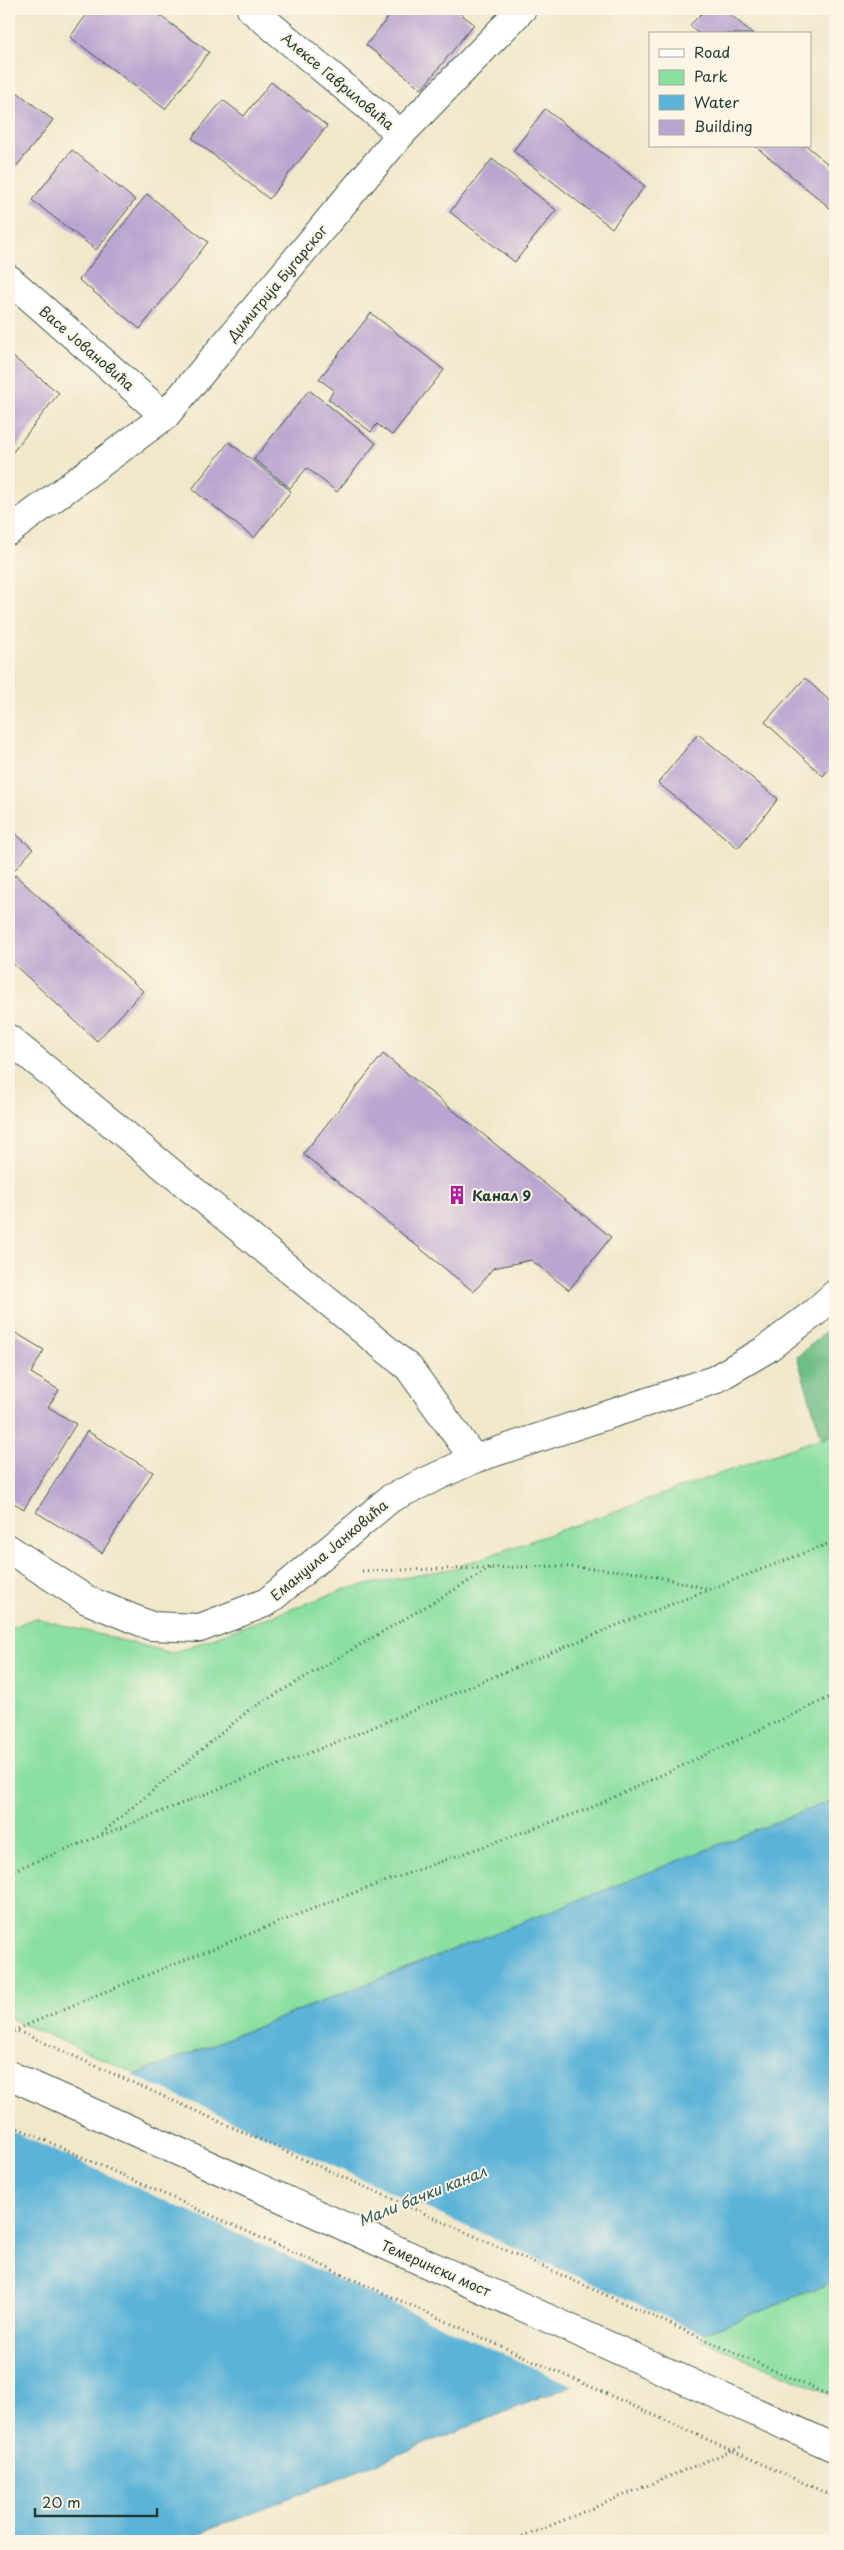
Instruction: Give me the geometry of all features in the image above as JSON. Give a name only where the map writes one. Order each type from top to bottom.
[{"type":"street","name":"Алексе Гавриловића","points":[[251,9],[401,134]]},
{"type":"street","name":"Димитрија Бугарског","points":[[9,531],[165,416],[401,134],[522,9]]},
{"type":"street","name":"Васе Јовановића","points":[[9,279],[165,416]]},
{"type":"street","points":[[9,1039],[410,1368],[474,1458]]},
{"type":"street","name":"Емануила Јанковића","points":[[9,1549],[87,1600],[151,1626],[200,1628],[267,1602],[391,1498],[474,1458],[714,1380],[765,1350],[814,1314],[835,1294]]},
{"type":"street","name":"Темерински мост","points":[[9,2075],[835,2448]]},
{"type":"path","points":[[9,1872],[338,1741],[709,1589],[835,1541]]},
{"type":"path","points":[[304,1572],[558,1566],[637,1572],[709,1589]]},
{"type":"path","points":[[98,1836],[249,1710],[493,1568]]},
{"type":"path","points":[[9,2033],[92,1997],[342,1897],[588,1809],[835,1695]]},
{"type":"path","points":[[9,2027],[835,2398]]},
{"type":"path","points":[[9,2124],[835,2497]]},
{"type":"path","points":[[513,2541],[752,2442]]},
{"type":"green space","points":[[835,1323],[835,1433],[822,1439],[797,1357]]},
{"type":"green space","points":[[835,1433],[835,1799],[137,2074],[9,2018],[9,1628],[35,1618],[172,1653],[345,1589],[454,1568]]},
{"type":"green space","points":[[835,2281],[835,2396],[694,2337]]},
{"type":"water","name":"Мали бачки канал","points":[[835,1799],[835,2281],[181,2541],[9,2541],[9,2125]]},
{"type":"pier","points":[[130,2074],[706,2335],[576,2387],[9,2130],[9,2122]]},
{"type":"building","points":[[91,9],[151,9],[209,52],[165,109],[70,37]]},
{"type":"building","points":[[395,9],[454,9],[474,24],[422,89],[366,45]]},
{"type":"building","points":[[706,9],[724,9],[751,32],[696,32],[690,25]]},
{"type":"building","points":[[271,82],[327,126],[269,199],[192,138],[223,100],[244,116]]},
{"type":"building","points":[[9,86],[53,120],[9,176]]},
{"type":"building","points":[[545,109],[645,186],[612,228],[513,151]]},
{"type":"building","points":[[757,148],[809,148],[835,170],[835,212]]},
{"type":"building","points":[[72,150],[135,200],[96,250],[32,200]]},
{"type":"building","points":[[492,159],[556,210],[515,262],[450,212]]},
{"type":"building","points":[[147,194],[208,242],[140,329],[79,280]]},
{"type":"building","points":[[371,313],[444,370],[392,435],[377,424],[371,432],[328,399],[334,390],[319,379]]},
{"type":"building","points":[[9,354],[59,393],[9,457]]},
{"type":"building","points":[[309,390],[376,443],[337,492],[307,468],[290,488],[254,459]]},
{"type":"building","points":[[229,442],[291,491],[254,538],[192,489]]},
{"type":"building","points":[[805,678],[835,706],[835,763],[823,776],[765,722]]},
{"type":"building","points":[[698,734],[778,799],[738,848],[658,783]]},
{"type":"building","points":[[9,828],[33,849],[10,875],[9,873]]},
{"type":"building","points":[[15,875],[143,991],[97,1041],[9,960],[9,882]]},
{"type":"building","name":"Канал 9","points":[[383,1054],[611,1237],[569,1290],[531,1260],[493,1268],[474,1292],[303,1154]]},
{"type":"building","points":[[9,1329],[44,1350],[31,1373],[59,1390],[48,1407],[76,1424],[24,1509],[9,1500]]},
{"type":"building","points":[[87,1431],[153,1472],[102,1553],[36,1512]]},
{"type":"place","name":"Канал 9","points":[[457,1195]]}]
